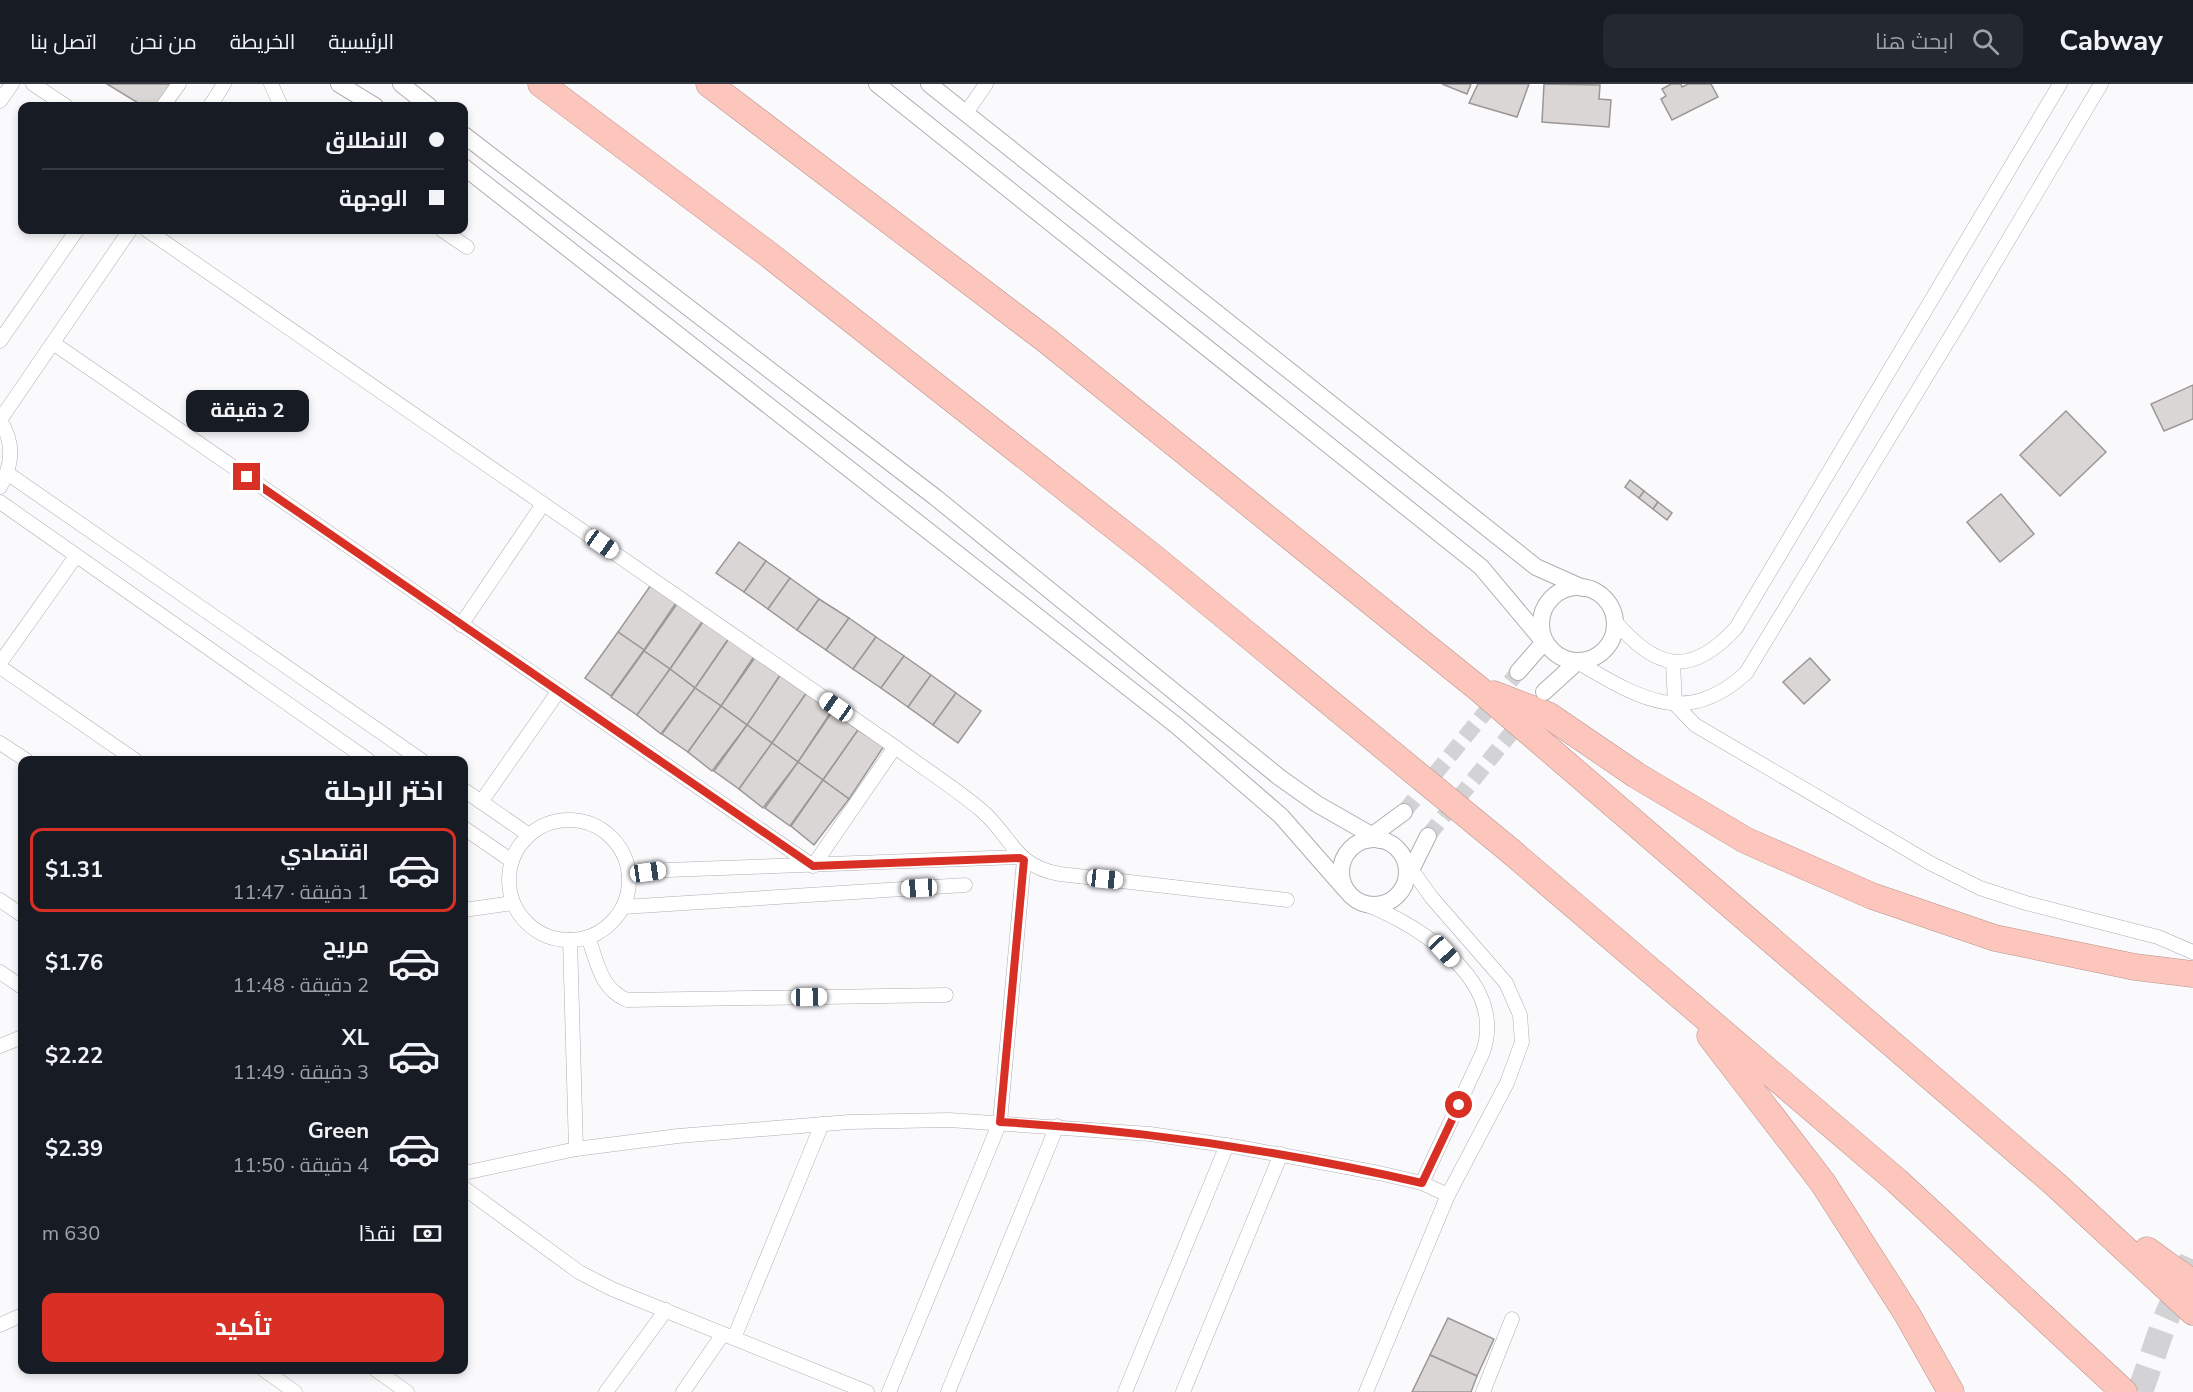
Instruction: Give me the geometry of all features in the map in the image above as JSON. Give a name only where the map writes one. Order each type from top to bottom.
[{"type":"highway","points":[[541,84],[768,254],[1153,556],[1508,849],[1897,1180],[2124,1392]]},
{"type":"highway","points":[[709,84],[1047,340],[1479,689],[2055,1184],[2193,1312]]},
{"type":"highway","points":[[1479,689],[1548,715],[1636,775],[1744,840],[1872,896],[1995,938],[2135,967],[2193,974]]},
{"type":"highway","points":[[1681,998],[1823,1183],[1907,1314],[1951,1392]]},
{"type":"highway","points":[[2055,1184],[2193,1283]]},
{"type":"street","points":[[0,101],[12,84]]},
{"type":"street","points":[[33,84],[60,102]]},
{"type":"street","points":[[166,102],[179,84]]},
{"type":"street","points":[[213,102],[224,84]]},
{"type":"street","points":[[271,84],[279,102]]},
{"type":"street","points":[[339,84],[368,102]]},
{"type":"street","points":[[401,84],[424,102]]},
{"type":"street","points":[[877,84],[1448,537],[1481,567],[1544,642],[1559,656],[1577,662],[1628,691],[1660,703],[1675,704],[1697,703],[1715,696],[1746,673],[1757,657],[2101,84]]},
{"type":"street","points":[[929,84],[1536,567],[1592,590],[1607,602],[1614,620],[1614,631],[1605,650],[1597,656],[1577,662],[1544,692]]},
{"type":"street","points":[[966,113],[986,84]]},
{"type":"street","points":[[1614,620],[1641,647],[1673,663],[1697,658],[1710,651],[1736,628],[2061,84]]},
{"type":"street","points":[[468,138],[935,497],[1279,777],[1372,839],[1398,850],[1407,869],[1506,982],[1522,1023],[1522,1042],[1516,1063],[1448,1195],[1366,1392]]},
{"type":"street","points":[[468,170],[1177,726],[1281,816],[1345,889],[1363,903],[1393,915],[1444,951],[1474,985],[1488,1017],[1489,1035],[1484,1052],[1422,1183]]},
{"type":"street","points":[[0,341],[74,234]]},
{"type":"street","points":[[0,488],[7,473],[10,450],[6,431],[0,420],[127,234]]},
{"type":"street","points":[[153,234],[895,747],[982,810],[1022,859],[1042,871],[1287,900]]},
{"type":"street","points":[[448,234],[467,247]]},
{"type":"street","points":[[53,343],[813,866]]},
{"type":"street","points":[[7,473],[415,756]]},
{"type":"street","points":[[0,502],[362,756]]},
{"type":"street","points":[[461,625],[543,504]]},
{"type":"street","points":[[76,556],[0,665],[129,756]]},
{"type":"street","points":[[1544,642],[1541,624],[1550,601],[1570,588],[1583,588]]},
{"type":"street","points":[[1518,672],[1544,642]]},
{"type":"street","points":[[1673,663],[1675,704],[1695,725],[1930,863],[1980,888],[2026,903],[2158,937],[2193,952]]},
{"type":"street","points":[[481,802],[558,692]]},
{"type":"street","points":[[0,743],[20,756]]},
{"type":"street","points":[[813,866],[895,747]]},
{"type":"street","points":[[468,793],[529,835]]},
{"type":"street","points":[[1345,889],[1341,870],[1343,860],[1355,845],[1372,839],[1404,812]]},
{"type":"street","points":[[558,821],[586,823],[603,831],[617,844],[626,861],[629,874],[623,907],[612,922],[588,937],[570,940],[551,938],[534,930],[520,917],[513,903],[508,882],[512,861],[519,846],[529,835],[558,821]]},
{"type":"street","points":[[468,831],[512,861]]},
{"type":"street","points":[[1363,903],[1385,903],[1395,898],[1407,869],[1428,836]]},
{"type":"street","points":[[629,874],[667,870],[1022,859]]},
{"type":"street","points":[[889,1392],[1000,1122],[1022,859]]},
{"type":"street","points":[[623,907],[965,885]]},
{"type":"street","points":[[0,900],[18,912]]},
{"type":"street","points":[[468,909],[513,903]]},
{"type":"street","points":[[588,937],[606,987],[627,1000],[946,995]]},
{"type":"street","points":[[570,940],[576,1149]]},
{"type":"street","points":[[0,972],[18,984]]},
{"type":"street","points":[[0,1046],[18,1039]]},
{"type":"street","points":[[468,1172],[576,1149],[678,1136],[822,1124],[949,1120],[1150,1134],[1227,1145],[1422,1183],[1448,1195]]},
{"type":"street","points":[[683,1392],[729,1336],[822,1124]]},
{"type":"street","points":[[948,1392],[1057,1126]]},
{"type":"street","points":[[1125,1392],[1227,1145]]},
{"type":"street","points":[[1183,1392],[1281,1154]]},
{"type":"street","points":[[468,1191],[579,1272],[867,1392]]},
{"type":"street","points":[[606,1392],[666,1310]]},
{"type":"street","points":[[0,1325],[18,1317]]},
{"type":"street","points":[[1482,1392],[1512,1318]]},
{"type":"street","points":[[270,1374],[295,1392]]},
{"type":"street","points":[[382,1374],[407,1392]]},
{"type":"building","points":[[107,84],[175,84],[164,102],[136,102]]},
{"type":"building","points":[[1442,84],[1471,84],[1467,94]]},
{"type":"building","points":[[1478,84],[1529,84],[1517,117],[1469,103]]},
{"type":"building","points":[[1544,84],[1600,85],[1599,99],[1611,100],[1609,127],[1542,122]]},
{"type":"building","points":[[1671,84],[1681,84],[1682,87],[1688,84],[1711,84],[1718,97],[1672,120],[1661,99],[1666,96],[1662,89]]},
{"type":"building","points":[[2193,385],[2193,419],[2164,431],[2151,404]]},
{"type":"building","points":[[2066,411],[2106,452],[2060,496],[2020,455]]},
{"type":"building","points":[[1630,480],[1644,491],[1639,498],[1625,487]]},
{"type":"building","points":[[1644,491],[1658,502],[1653,509],[1639,498]]},
{"type":"building","points":[[2001,494],[2034,534],[2000,562],[1967,522]]},
{"type":"building","points":[[1658,502],[1672,513],[1667,520],[1653,509]]},
{"type":"building","points":[[739,542],[766,561],[744,592],[716,573]]},
{"type":"building","points":[[766,561],[790,578],[768,609],[744,592]]},
{"type":"building","points":[[790,578],[819,599],[797,630],[768,609]]},
{"type":"building","points":[[653,582],[678,600],[644,650],[618,632]]},
{"type":"building","points":[[819,599],[849,618],[826,650],[797,630]]},
{"type":"building","points":[[679,601],[704,619],[670,669],[644,651]]},
{"type":"building","points":[[849,618],[876,637],[853,669],[826,650]]},
{"type":"building","points":[[705,619],[731,635],[695,688],[670,669]]},
{"type":"building","points":[[618,632],[644,650],[611,696],[585,678]]},
{"type":"building","points":[[730,637],[755,655],[721,706],[695,688]]},
{"type":"building","points":[[876,637],[904,656],[881,688],[853,669]]},
{"type":"building","points":[[644,651],[670,669],[637,715],[611,697]]},
{"type":"building","points":[[756,656],[782,672],[747,725],[721,706]]},
{"type":"building","points":[[904,656],[931,675],[908,707],[881,688]]},
{"type":"building","points":[[1810,658],[1830,680],[1804,704],[1783,682]]},
{"type":"building","points":[[670,669],[695,688],[661,734],[637,715]]},
{"type":"building","points":[[781,674],[807,692],[772,743],[747,725]]},
{"type":"building","points":[[931,675],[956,693],[933,725],[908,707]]},
{"type":"building","points":[[695,688],[721,706],[688,752],[662,734]]},
{"type":"building","points":[[807,692],[833,709],[798,762],[772,743]]},
{"type":"building","points":[[956,693],[981,711],[958,743],[933,725]]},
{"type":"building","points":[[721,706],[747,725],[712,771],[688,752]]},
{"type":"building","points":[[832,712],[858,730],[823,780],[798,762]]},
{"type":"building","points":[[747,725],[772,743],[739,789],[714,771]]},
{"type":"building","points":[[858,730],[884,746],[849,799],[823,780]]},
{"type":"building","points":[[772,743],[798,762],[763,808],[739,789]]},
{"type":"building","points":[[798,762],[823,780],[790,826],[765,808]]},
{"type":"building","points":[[823,780],[849,799],[814,845],[791,826]]},
{"type":"building","points":[[1448,1318],[1494,1339],[1477,1376],[1430,1355]]},
{"type":"building","points":[[1430,1355],[1477,1376],[1471,1392],[1412,1392]]},
{"type":"tunnel","points":[[1404,812],[1518,672]]},
{"type":"tunnel","points":[[1428,836],[1524,717]]},
{"type":"tunnel","points":[[2140,1392],[2164,1323],[2193,1257]]},
{"type":"route","points":[[247,477],[813,866],[872,862],[1020,858],[1024,860],[1000,1122],[1150,1134],[1304,1158],[1422,1183],[1459,1105]]}]
